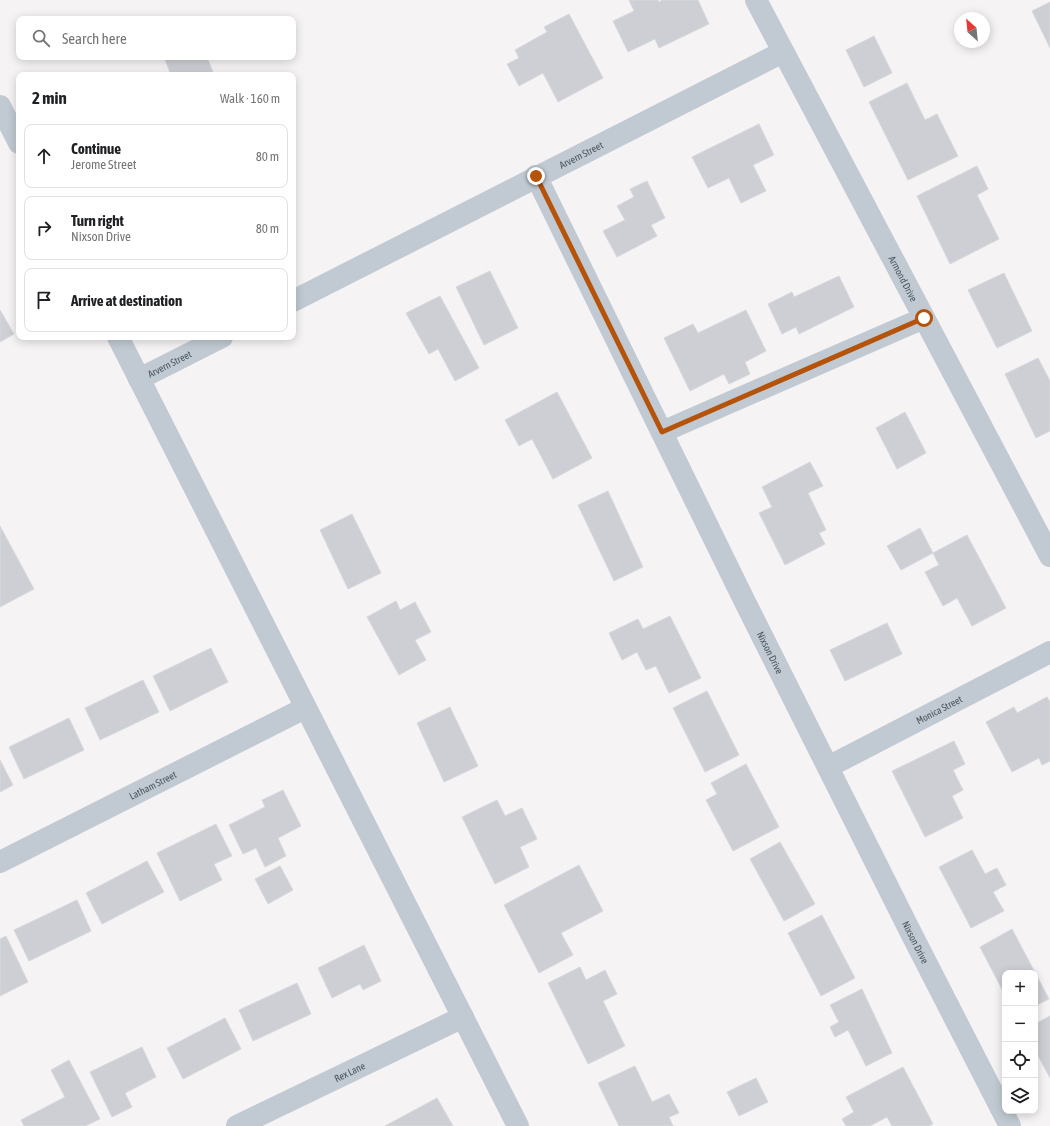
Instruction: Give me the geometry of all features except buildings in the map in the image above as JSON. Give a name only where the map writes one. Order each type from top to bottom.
[{"type":"street","name":"Armond Drive","points":[[756,0],[782,52],[1050,556]]},
{"type":"street","name":"Arvern Street","points":[[296,299],[782,52]]},
{"type":"street","points":[[0,106],[16,137]]},
{"type":"street","name":"Nixson Drive","points":[[536,176],[748,609],[1010,1126]]},
{"type":"street","points":[[662,432],[924,318]]},
{"type":"street","points":[[120,340],[518,1126]]},
{"type":"street","name":"Arvern Street","points":[[139,379],[216,340]]},
{"type":"street","name":"Monica Street","points":[[828,768],[1050,652]]},
{"type":"street","name":"Latham Street","points":[[0,862],[306,708]]},
{"type":"street","name":"Rex Lane","points":[[237,1126],[462,1017]]},
{"type":"route","points":[[536,176],[662,432],[924,318]]}]
